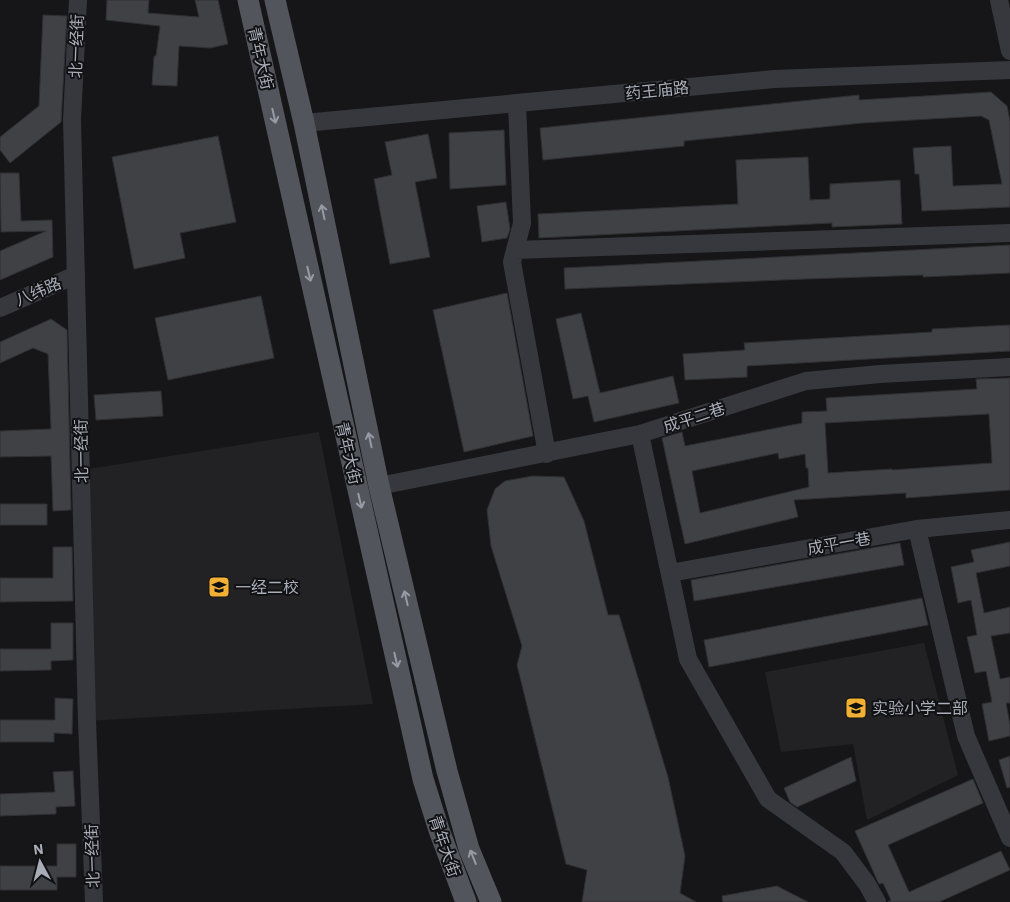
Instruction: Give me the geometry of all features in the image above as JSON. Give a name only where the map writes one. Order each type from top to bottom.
[{"type":"main road","name":"青年大街","points":[[248,0],[423,779],[438,830],[466,902]]},
{"type":"main road","name":"青年大街","points":[[275,0],[304,123],[379,486],[447,771],[469,849],[491,902]]},
{"type":"street","name":"北一经街","points":[[78,0],[72,120],[87,721],[94,902]]},
{"type":"street","points":[[999,0],[1010,51]]},
{"type":"street","name":"药王庙路","points":[[304,123],[774,79],[1010,70]]},
{"type":"street","points":[[517,104],[522,223],[512,262],[547,454]]},
{"type":"street","points":[[515,250],[1010,233]]},
{"type":"street","name":"八纬路","points":[[0,308],[76,275]]},
{"type":"street","name":"成平二巷","points":[[379,486],[640,434],[806,381],[880,374],[1010,367]]},
{"type":"street","points":[[640,434],[688,659],[768,798],[843,852],[867,884],[877,902]]},
{"type":"street","name":"成平一巷","points":[[670,573],[917,529],[1010,520]]},
{"type":"street","points":[[917,529],[966,736],[1010,838]]},
{"type":"shaded area","name":"一经二校","points":[[319,432],[373,704],[87,721],[89,469]]},
{"type":"shaded area","name":"实验小学二部","points":[[924,643],[958,775],[867,820],[853,744],[781,752],[765,672]]},
{"type":"building","points":[[107,0],[149,0],[148,13],[199,17],[195,0],[218,0],[228,44],[210,48],[179,46],[177,86],[152,85],[154,56],[156,56],[160,26],[106,20]]},
{"type":"building","points":[[43,15],[67,16],[61,122],[10,163],[0,150],[0,137],[39,106]]},
{"type":"building","points":[[991,92],[1007,106],[1010,121],[1010,207],[922,211],[919,174],[915,174],[913,148],[951,146],[953,186],[1002,184],[989,120],[981,116],[862,123],[684,141],[684,146],[543,160],[540,128],[859,95],[859,100]]},
{"type":"building","points":[[504,130],[506,185],[450,189],[449,133]]},
{"type":"building","points":[[428,134],[437,178],[415,182],[430,257],[390,264],[374,179],[392,175],[385,142]]},
{"type":"building","points":[[218,136],[236,222],[180,233],[185,258],[134,269],[112,157]]},
{"type":"building","points":[[808,157],[810,200],[830,199],[830,184],[900,180],[902,224],[832,227],[832,223],[539,238],[538,214],[738,204],[736,160]]},
{"type":"building","points":[[0,173],[19,173],[21,221],[52,220],[53,257],[0,280],[0,251],[46,231],[1,232]]},
{"type":"building","points":[[506,202],[510,229],[507,238],[482,242],[477,206]]},
{"type":"building","points":[[1010,245],[1010,273],[565,289],[564,268]]},
{"type":"building","points":[[507,293],[533,436],[464,452],[433,310]]},
{"type":"building","points":[[261,296],[274,358],[168,380],[155,318]]},
{"type":"building","points":[[581,313],[600,393],[673,376],[679,403],[594,422],[588,396],[573,399],[556,319]]},
{"type":"building","points":[[51,319],[67,330],[71,510],[53,511],[51,456],[0,457],[0,431],[51,429],[48,354],[33,348],[0,363],[0,342]]},
{"type":"building","points":[[1010,325],[1010,351],[747,366],[747,377],[685,380],[683,354],[745,350],[744,343],[932,332],[932,329]]},
{"type":"building","points":[[1010,378],[1010,490],[906,498],[906,493],[794,500],[798,517],[685,544],[662,438],[682,432],[685,446],[802,423],[802,412],[827,411],[826,398],[977,389],[976,379]],"holes":[[[989,414],[992,463],[828,473],[825,423]],[[778,453],[779,459],[805,454],[809,487],[700,513],[692,471]]]},
{"type":"building","points":[[161,391],[163,416],[96,420],[94,395]]},
{"type":"building","points":[[533,476],[564,477],[584,521],[608,615],[619,615],[668,777],[685,856],[680,893],[696,902],[582,902],[587,870],[566,864],[517,665],[522,646],[491,546],[487,510],[495,489],[505,481]]},
{"type":"building","points":[[0,504],[47,504],[47,525],[0,525]]},
{"type":"building","points":[[1010,542],[1010,566],[976,573],[984,613],[1010,607],[1010,633],[991,636],[1000,679],[1010,677],[1010,703],[1006,703],[1010,736],[989,741],[982,704],[992,702],[986,671],[975,673],[967,637],[977,635],[971,600],[958,603],[951,567],[974,562],[971,550]]},
{"type":"building","points":[[900,543],[904,565],[694,601],[691,580]]},
{"type":"building","points":[[53,547],[72,547],[73,601],[0,602],[0,578],[53,578]]},
{"type":"building","points":[[922,598],[928,625],[709,667],[704,640]]},
{"type":"building","points":[[51,623],[73,623],[73,660],[51,661],[51,670],[0,671],[0,649],[51,649]]},
{"type":"building","points":[[55,698],[73,699],[72,734],[54,733],[54,742],[0,742],[0,720],[55,720]]},
{"type":"building","points":[[1010,756],[1010,787],[1007,788],[999,760]]},
{"type":"building","points":[[851,757],[856,781],[797,807],[790,802],[784,788]]},
{"type":"building","points":[[73,771],[75,806],[56,807],[56,814],[0,816],[0,794],[55,792],[53,772]]},
{"type":"building","points":[[973,779],[983,803],[888,845],[909,892],[1001,851],[1010,870],[939,902],[888,902],[891,900],[883,883],[879,884],[855,831]]},
{"type":"building","points":[[57,844],[76,844],[76,877],[57,877],[57,890],[0,890],[0,866],[57,866]]},
{"type":"building","points":[[777,886],[808,902],[723,902],[722,896]]},
{"type":"place","name":"一经二校","points":[[219,587]]},
{"type":"place","name":"实验小学二部","points":[[856,708]]}]
